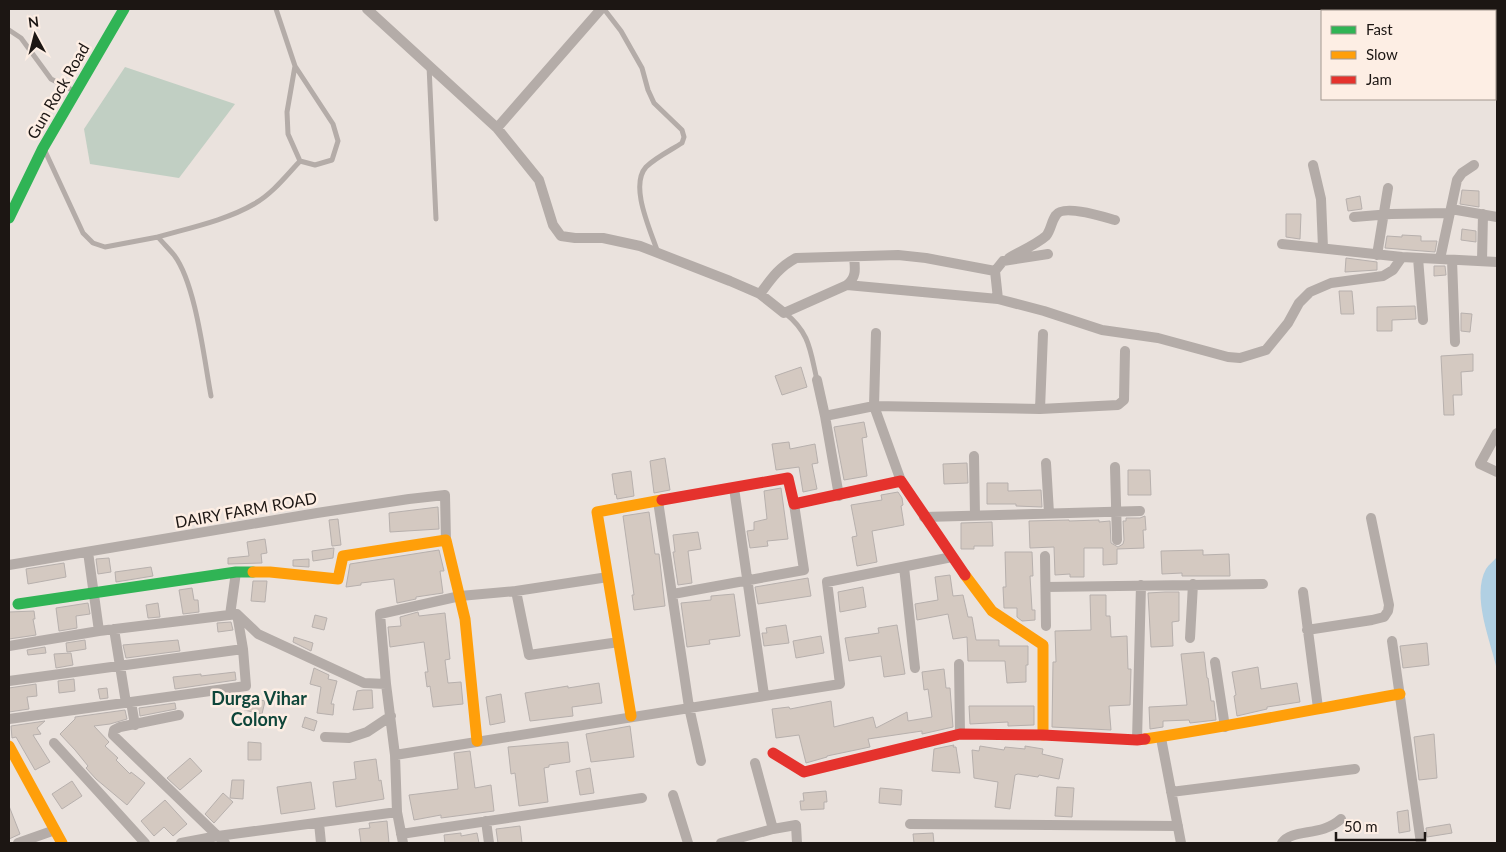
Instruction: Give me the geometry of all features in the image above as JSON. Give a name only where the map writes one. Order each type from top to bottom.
[{"type":"street","name":"Gun Rock Road","points":[[9,218],[43,148],[124,9]]},
{"type":"street","points":[[367,9],[497,128],[538,180],[553,225],[561,236],[604,238],[640,246],[760,294],[784,312],[847,285],[853,280],[856,272],[854,257]]},
{"type":"street","points":[[497,128],[602,9]]},
{"type":"street","points":[[1313,165],[1321,199],[1323,248]]},
{"type":"street","points":[[1440,259],[1457,180],[1462,173],[1474,165]]},
{"type":"street","points":[[1377,255],[1388,188]]},
{"type":"street","points":[[998,299],[995,271],[1004,260],[1045,236],[1056,214],[1060,211],[1091,213],[1115,220]]},
{"type":"street","points":[[1354,217],[1450,211],[1497,216]]},
{"type":"street","points":[[1482,261],[1483,214]]},
{"type":"street","points":[[1282,244],[1402,258],[1497,262]]},
{"type":"street","points":[[1004,260],[1048,254]]},
{"type":"street","points":[[760,294],[774,274],[796,258],[898,255],[926,258],[995,271]]},
{"type":"street","points":[[847,285],[998,299],[1044,310],[1102,330],[1158,338],[1228,357],[1240,358],[1266,350],[1288,323],[1298,303],[1310,292],[1331,283],[1383,276],[1393,270],[1402,258]]},
{"type":"street","points":[[1418,258],[1423,320]]},
{"type":"street","points":[[1452,260],[1455,342]]},
{"type":"street","points":[[876,332],[874,406],[900,481],[992,611],[1043,645],[1042,735]]},
{"type":"street","points":[[1040,409],[1043,334]]},
{"type":"street","points":[[825,416],[874,406],[1040,409],[1118,405],[1124,400],[1125,350]]},
{"type":"street","points":[[817,380],[839,496]]},
{"type":"street","points":[[1497,433],[1480,464],[1497,472]]},
{"type":"street","points":[[974,456],[975,515]]},
{"type":"street","points":[[1046,463],[1049,514]]},
{"type":"street","points":[[1115,467],[1117,540]]},
{"type":"street","points":[[631,716],[597,512],[788,478],[804,570],[673,594]]},
{"type":"street","points":[[794,504],[839,496],[900,481]]},
{"type":"street","points":[[734,488],[764,695]]},
{"type":"street","name":"DAIRY FARM ROAD","points":[[9,565],[326,512],[445,495],[446,540]]},
{"type":"street","points":[[658,501],[689,707],[701,761]]},
{"type":"street","points":[[924,517],[1140,511]]},
{"type":"street","points":[[1307,630],[1372,620],[1384,617],[1388,611],[1390,604],[1370,518]]},
{"type":"street","points":[[18,604],[236,572],[270,572],[338,579],[343,556],[446,540],[465,619],[477,741]]},
{"type":"street","points":[[88,552],[98,631]]},
{"type":"street","points":[[1045,556],[1046,626]]},
{"type":"street","points":[[395,755],[840,684],[827,582],[952,557]]},
{"type":"street","points":[[904,567],[915,668]]},
{"type":"street","points":[[9,719],[246,686],[243,648],[233,614],[236,572]]},
{"type":"street","points":[[608,577],[460,596],[380,614],[395,755],[397,812],[402,838],[486,821],[642,798]]},
{"type":"street","points":[[1190,638],[1193,584]]},
{"type":"street","points":[[1046,587],[1263,584]]},
{"type":"street","points":[[1138,740],[1141,585]]},
{"type":"street","points":[[516,590],[529,655],[619,642]]},
{"type":"street","points":[[1303,592],[1318,708]]},
{"type":"street","points":[[9,646],[98,631],[233,614],[258,634],[364,684],[386,684]]},
{"type":"street","points":[[114,629],[120,666],[134,725]]},
{"type":"street","points":[[1392,642],[1421,843]]},
{"type":"street","points":[[9,681],[243,648]]},
{"type":"street","points":[[1215,662],[1225,727]]},
{"type":"street","points":[[959,664],[960,734]]},
{"type":"street","points":[[773,753],[804,772],[960,734],[1042,735],[1138,740],[1161,738],[1400,694]]},
{"type":"street","points":[[180,715],[120,728],[114,730],[113,735],[221,840]]},
{"type":"street","points":[[325,737],[349,738],[367,732],[391,716]]},
{"type":"street","points":[[1161,738],[1181,843]]},
{"type":"street","points":[[54,743],[145,843]]},
{"type":"street","points":[[9,746],[62,843]]},
{"type":"street","points":[[755,763],[773,829]]},
{"type":"street","points":[[1171,792],[1355,769]]},
{"type":"street","points":[[673,795],[688,843]]},
{"type":"street","points":[[180,843],[221,840],[397,812]]},
{"type":"street","points":[[1282,843],[1288,836],[1327,829],[1341,819]]},
{"type":"street","points":[[486,821],[489,843]]},
{"type":"street","points":[[319,823],[322,843]]},
{"type":"street","points":[[910,824],[1178,826]]},
{"type":"street","points":[[721,843],[796,825],[797,843]]},
{"type":"street","points":[[18,843],[55,830]]},
{"type":"lane","points":[[276,9],[295,66],[333,124],[338,141],[332,160],[315,165],[300,161]]},
{"type":"lane","points":[[602,9],[621,31],[642,68],[654,103],[682,130],[684,137],[682,143],[647,166],[640,176],[639,190],[658,253]]},
{"type":"lane","points":[[9,30],[21,38],[51,79],[76,92]]},
{"type":"lane","points":[[295,66],[287,112],[288,134],[300,161]]},
{"type":"lane","points":[[429,66],[436,219]]},
{"type":"lane","points":[[43,148],[83,233],[93,243],[106,247],[158,237],[233,214],[255,204],[300,161]]},
{"type":"lane","points":[[158,237],[174,256],[185,277],[196,315],[211,396]]},
{"type":"lane","points":[[784,312],[797,323],[808,343],[817,380]]},
{"type":"green space","points":[[125,67],[235,104],[179,178],[90,164],[84,129]]},
{"type":"water","points":[[1497,557],[1497,670],[1481,605],[1481,592],[1482,580],[1486,569]]},
{"type":"building","points":[[1462,190],[1479,191],[1479,207],[1460,204]]},
{"type":"building","points":[[1360,196],[1362,209],[1348,211],[1346,199]]},
{"type":"building","points":[[1286,214],[1301,214],[1300,239],[1286,237]]},
{"type":"building","points":[[1462,229],[1476,231],[1476,242],[1461,240]]},
{"type":"building","points":[[1402,235],[1421,236],[1421,241],[1437,241],[1435,252],[1385,248],[1387,236],[1402,237]]},
{"type":"building","points":[[1346,258],[1377,262],[1377,270],[1345,272]]},
{"type":"building","points":[[1434,266],[1445,266],[1446,275],[1434,276]]},
{"type":"building","points":[[1339,291],[1352,291],[1354,314],[1341,314]]},
{"type":"building","points":[[1415,306],[1416,319],[1392,320],[1392,331],[1377,331],[1377,307]]},
{"type":"building","points":[[1461,313],[1472,314],[1470,332],[1461,331]]},
{"type":"building","points":[[1473,354],[1473,371],[1461,372],[1462,395],[1453,395],[1454,415],[1444,415],[1441,356]]},
{"type":"building","points":[[801,367],[807,387],[782,395],[775,376]]},
{"type":"building","points":[[864,422],[867,437],[862,438],[867,476],[844,480],[834,427]]},
{"type":"building","points":[[789,442],[790,449],[815,444],[818,463],[812,464],[817,489],[803,492],[799,467],[776,470],[772,444]]},
{"type":"building","points":[[665,458],[670,490],[654,493],[650,461]]},
{"type":"building","points":[[967,463],[968,483],[944,484],[943,464]]},
{"type":"building","points":[[1128,470],[1150,470],[1151,495],[1128,495]]},
{"type":"building","points":[[631,471],[634,496],[617,499],[612,474]]},
{"type":"building","points":[[987,483],[1008,483],[1008,491],[1041,490],[1042,507],[1016,506],[1016,504],[987,504]]},
{"type":"building","points":[[781,488],[788,539],[767,541],[768,546],[750,548],[747,531],[754,530],[754,522],[767,519],[764,491]]},
{"type":"building","points":[[898,492],[902,498],[903,505],[901,506],[904,525],[872,531],[877,562],[857,566],[852,537],[857,536],[851,505],[882,500],[881,495]]},
{"type":"building","points":[[438,507],[439,529],[390,532],[389,513]]},
{"type":"building","points":[[649,512],[655,554],[659,554],[665,606],[634,610],[632,595],[634,595],[623,516]]},
{"type":"building","points":[[1145,516],[1146,530],[1143,530],[1144,548],[1117,549],[1117,564],[1103,565],[1103,548],[1084,548],[1084,577],[1070,577],[1070,574],[1055,575],[1054,547],[1030,548],[1029,521],[1110,521],[1111,543],[1118,547],[1123,544],[1124,540],[1123,521],[1126,521],[1126,518]]},
{"type":"building","points":[[338,519],[341,545],[332,546],[329,520]]},
{"type":"building","points":[[992,522],[993,546],[974,546],[974,549],[961,549],[961,523]]},
{"type":"building","points":[[698,532],[701,549],[688,551],[692,583],[678,585],[673,552],[675,552],[673,535]]},
{"type":"building","points":[[265,539],[267,553],[261,554],[262,563],[228,564],[228,558],[249,556],[247,542]]},
{"type":"building","points":[[334,548],[333,558],[313,561],[312,551]]},
{"type":"building","points":[[439,550],[444,571],[440,571],[443,593],[416,597],[416,599],[397,603],[394,579],[346,587],[350,564]]},
{"type":"building","points":[[1203,550],[1203,555],[1229,554],[1230,576],[1182,576],[1182,573],[1162,574],[1161,551]]},
{"type":"building","points":[[1005,552],[1032,552],[1033,576],[1030,576],[1032,610],[1035,610],[1035,620],[1022,621],[1017,617],[1017,608],[1004,608],[1003,587],[1006,587]]},
{"type":"building","points":[[109,558],[111,572],[98,574],[96,559]]},
{"type":"building","points":[[309,559],[309,567],[293,566],[293,560]]},
{"type":"building","points":[[64,563],[66,577],[28,584],[26,569]]},
{"type":"building","points":[[151,567],[153,576],[116,582],[115,572]]},
{"type":"building","points":[[950,575],[953,596],[963,595],[968,617],[972,617],[976,640],[999,640],[999,646],[1028,646],[1026,682],[1007,683],[1005,661],[968,661],[967,637],[953,639],[948,614],[917,620],[915,604],[938,600],[935,577]]},
{"type":"building","points":[[808,578],[811,596],[758,604],[755,587]]},
{"type":"building","points":[[253,581],[267,581],[265,602],[251,601]]},
{"type":"building","points":[[863,587],[866,607],[840,612],[838,592]]},
{"type":"building","points":[[192,588],[194,600],[198,600],[199,612],[183,614],[179,590]]},
{"type":"building","points":[[1179,592],[1179,621],[1172,622],[1173,646],[1151,647],[1148,593]]},
{"type":"building","points":[[734,594],[740,636],[709,640],[710,644],[687,647],[681,603],[711,600],[711,596]]},
{"type":"building","points":[[1090,595],[1106,595],[1106,616],[1110,616],[1111,637],[1127,636],[1128,669],[1131,669],[1130,705],[1109,706],[1111,730],[1052,727],[1053,662],[1056,662],[1055,631],[1091,630]]},
{"type":"building","points":[[88,603],[90,614],[76,616],[77,628],[59,631],[56,608]]},
{"type":"building","points":[[158,603],[160,617],[148,618],[146,605]]},
{"type":"building","points":[[34,611],[35,619],[33,619],[36,635],[9,639],[9,612]]},
{"type":"building","points":[[418,612],[419,616],[445,613],[450,659],[445,660],[448,683],[461,682],[463,704],[433,707],[430,686],[427,687],[425,672],[428,672],[424,642],[390,647],[388,627],[401,626],[400,617]]},
{"type":"building","points":[[315,615],[327,618],[324,630],[312,627]]},
{"type":"building","points":[[231,622],[233,630],[218,632],[217,623]]},
{"type":"building","points":[[786,625],[789,643],[764,646],[762,633],[767,633],[766,628]]},
{"type":"building","points":[[897,625],[905,674],[884,677],[881,656],[849,661],[845,638],[879,633],[878,628]]},
{"type":"building","points":[[821,636],[824,653],[796,658],[793,641]]},
{"type":"building","points":[[294,637],[313,643],[311,651],[293,642]]},
{"type":"building","points":[[85,640],[86,649],[67,652],[66,643]]},
{"type":"building","points":[[178,640],[180,651],[126,658],[123,645]]},
{"type":"building","points":[[1427,643],[1429,665],[1403,668],[1400,646]]},
{"type":"building","points":[[45,647],[46,653],[28,655],[27,650]]},
{"type":"building","points":[[1204,652],[1211,701],[1214,701],[1216,720],[1190,723],[1189,720],[1163,721],[1163,727],[1150,729],[1149,707],[1187,705],[1181,654]]},
{"type":"building","points":[[71,653],[73,665],[56,668],[54,654]]},
{"type":"building","points":[[1258,667],[1261,689],[1297,683],[1300,702],[1267,707],[1267,709],[1237,716],[1232,672]]},
{"type":"building","points":[[314,668],[329,675],[328,679],[337,681],[331,704],[334,704],[333,715],[317,713],[321,687],[310,684]]},
{"type":"building","points":[[944,669],[946,688],[950,688],[953,727],[922,734],[922,731],[868,739],[870,747],[827,756],[806,763],[799,735],[776,738],[772,709],[789,707],[790,709],[831,701],[834,727],[873,717],[876,728],[907,712],[908,721],[932,717],[928,689],[924,690],[922,672]]},
{"type":"building","points":[[235,672],[236,680],[175,689],[173,677]]},
{"type":"building","points":[[74,679],[75,691],[59,693],[58,681]]},
{"type":"building","points":[[599,683],[602,703],[572,707],[573,716],[530,721],[525,693]]},
{"type":"building","points":[[36,684],[37,696],[27,697],[29,709],[9,712],[9,688]]},
{"type":"building","points":[[107,688],[108,698],[100,699],[98,689]]},
{"type":"building","points":[[372,690],[373,708],[353,710],[357,691]]},
{"type":"building","points":[[501,694],[505,722],[490,725],[486,697]]},
{"type":"building","points":[[247,697],[265,701],[262,714],[244,710]]},
{"type":"building","points":[[175,703],[176,709],[140,716],[139,708]]},
{"type":"building","points":[[969,706],[1034,706],[1034,725],[1008,726],[1008,722],[970,724]]},
{"type":"building","points":[[125,710],[127,719],[94,726],[109,742],[105,746],[118,758],[116,760],[130,774],[131,772],[145,783],[127,805],[96,779],[86,768],[88,766],[60,734],[75,717]]},
{"type":"building","points":[[305,717],[317,721],[314,731],[302,727]]},
{"type":"building","points":[[45,721],[37,728],[41,734],[33,735],[50,762],[35,770],[16,737],[12,738],[11,726]]},
{"type":"building","points":[[630,726],[634,757],[591,762],[586,734]]},
{"type":"building","points":[[1434,734],[1437,778],[1419,780],[1414,737]]},
{"type":"building","points":[[248,742],[261,743],[261,760],[248,760]]},
{"type":"building","points":[[568,742],[570,762],[549,765],[549,767],[544,768],[548,802],[519,806],[515,773],[511,774],[508,747]]},
{"type":"building","points":[[954,745],[953,747],[956,747],[960,773],[932,771],[934,749]]},
{"type":"building","points":[[980,746],[1004,750],[1005,747],[1025,749],[1025,746],[1043,749],[1042,754],[1063,759],[1059,779],[1039,775],[1038,777],[1015,775],[1010,809],[995,807],[998,782],[974,778],[972,750],[979,751]]},
{"type":"building","points":[[470,751],[475,788],[491,785],[494,811],[441,818],[441,815],[414,820],[409,795],[458,789],[454,753]]},
{"type":"building","points":[[190,758],[202,771],[180,790],[167,778]]},
{"type":"building","points":[[376,759],[384,799],[336,807],[333,782],[356,779],[354,762]]},
{"type":"building","points":[[590,768],[594,793],[580,795],[576,771]]},
{"type":"building","points":[[232,780],[244,780],[243,799],[230,798]]},
{"type":"building","points":[[72,781],[82,796],[62,809],[52,794]]},
{"type":"building","points":[[311,782],[315,809],[281,814],[277,787]]},
{"type":"building","points":[[1057,787],[1074,788],[1072,817],[1055,816]]},
{"type":"building","points":[[880,788],[902,790],[901,805],[879,803]]},
{"type":"building","points":[[826,791],[827,802],[824,802],[824,809],[801,810],[800,801],[804,801],[803,793]]},
{"type":"building","points":[[223,793],[233,802],[214,823],[205,814]]},
{"type":"building","points":[[165,800],[187,824],[173,836],[164,827],[154,836],[141,821]]},
{"type":"building","points":[[9,806],[20,834],[9,839]]},
{"type":"building","points":[[1408,810],[1410,831],[1399,833],[1397,812]]},
{"type":"building","points":[[387,821],[389,843],[361,843],[359,829],[370,828],[369,823]]},
{"type":"building","points":[[1450,824],[1452,833],[1427,837],[1426,828]]},
{"type":"building","points":[[520,826],[522,843],[498,843],[496,829]]},
{"type":"building","points":[[461,833],[461,836],[477,833],[479,843],[445,843],[444,835]]},
{"type":"building","points":[[933,833],[934,843],[914,843],[913,834]]},
{"type":"traffic: fast","points":[[9,218],[43,148],[124,9]]},
{"type":"traffic: fast","points":[[18,604],[236,572],[253,572]]},
{"type":"traffic: slow","points":[[631,716],[597,512],[662,500]]},
{"type":"traffic: slow","points":[[253,572],[338,579],[343,556],[446,540],[465,619],[477,741]]},
{"type":"traffic: slow","points":[[965,575],[992,611],[1043,645],[1043,735]]},
{"type":"traffic: slow","points":[[1145,739],[1400,694]]},
{"type":"traffic: slow","points":[[9,746],[62,843]]},
{"type":"traffic: jam","points":[[662,500],[788,478],[794,504],[901,481],[965,575]]},
{"type":"traffic: jam","points":[[773,753],[804,772],[960,734],[1145,739]]},
{"type":"district","name":"Durga Vihar Colony","points":[[259,710]]}]
